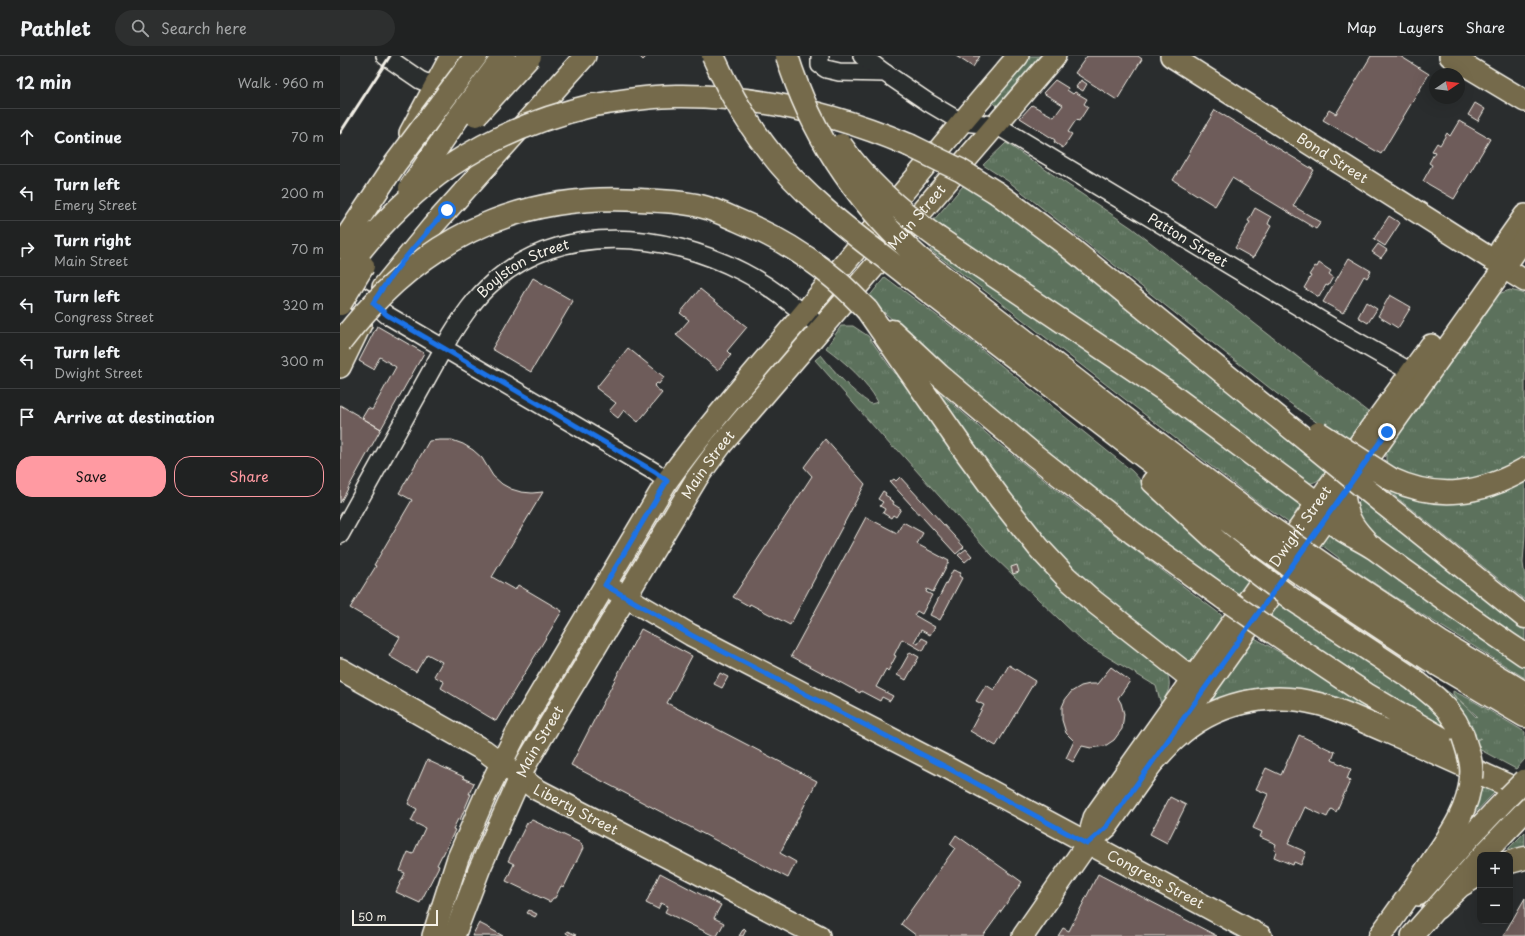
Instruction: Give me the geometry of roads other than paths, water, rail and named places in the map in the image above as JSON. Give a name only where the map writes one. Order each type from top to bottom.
[{"type":"highway","points":[[340,247],[395,164],[441,90],[470,56]]},
{"type":"highway","points":[[441,90],[476,56]]},
{"type":"highway","points":[[340,304],[392,216],[434,152],[504,56]]},
{"type":"highway","points":[[368,258],[466,127],[530,56]]},
{"type":"highway","points":[[713,56],[739,108],[776,161],[820,206],[914,267],[1131,423],[1252,527]]},
{"type":"highway","points":[[787,56],[806,108],[834,159],[856,191],[873,211],[914,267],[1086,414],[1136,467],[1218,542],[1321,620],[1413,680],[1436,698],[1446,708],[1456,722],[1468,751],[1472,772],[1467,799],[1457,824],[1422,878],[1381,936]]},
{"type":"highway","points":[[795,56],[817,107],[854,163],[889,200],[916,223],[1169,393],[1309,497],[1336,526],[1373,548],[1474,621],[1525,655]]},
{"type":"highway","points":[[340,277],[362,248],[401,204],[444,170],[478,149],[516,130],[558,115],[594,106],[662,96],[707,97],[737,100],[824,115],[865,127],[909,145],[955,167],[997,193],[1048,230],[1172,332],[1316,439],[1384,504],[1525,617]]},
{"type":"highway","points":[[342,354],[369,308],[396,281],[412,267],[444,245],[481,226],[540,206],[602,198],[663,200],[701,206],[764,232],[796,251],[836,280],[939,375],[1039,460],[1127,528],[1270,630],[1385,706],[1520,792]]},
{"type":"highway","points":[[867,310],[960,444],[1039,548],[1066,577],[1093,601],[1198,684]]},
{"type":"highway","points":[[1086,414],[1324,578],[1430,660],[1525,716]]},
{"type":"highway","points":[[1316,439],[1354,456],[1391,479],[1415,488],[1444,493],[1460,492],[1488,486],[1525,469]]},
{"type":"highway","points":[[1344,493],[1347,513],[1351,523],[1373,548]]},
{"type":"highway","points":[[1324,578],[1422,631],[1525,693]]},
{"type":"highway","points":[[1150,765],[1175,738],[1210,714],[1230,706],[1253,700],[1278,697],[1292,698],[1319,704],[1342,712],[1438,753],[1520,792]]},
{"type":"highway","points":[[1513,861],[1525,858]]},
{"type":"highway","points":[[1437,908],[1460,886],[1477,876]]},
{"type":"main road","points":[[340,262],[441,90],[452,56]]},
{"type":"main road","points":[[342,354],[386,282],[428,231],[585,56]]},
{"type":"main road","name":"Main Street","points":[[433,936],[458,858],[501,763],[515,736],[667,481],[696,443],[803,313],[961,122],[1018,56]]},
{"type":"main road","name":"Main Street","points":[[454,936],[479,870],[520,777],[539,741],[685,496],[709,460],[1055,56]]},
{"type":"main road","name":"Bond Street","points":[[1171,56],[1525,281]]},
{"type":"main road","points":[[1450,56],[1525,101]]},
{"type":"main road","name":"Dwight Street","points":[[1322,511],[1344,493],[1499,264],[1525,215]]},
{"type":"main road","name":"Dwight Street","points":[[1087,844],[1094,818],[1198,684],[1322,511],[1411,372],[1499,264],[1525,238]]},
{"type":"main road","points":[[340,333],[346,344],[342,354]]},
{"type":"main road","name":"Congress Street","points":[[605,585],[691,635],[948,768],[1087,844],[1261,936]]},
{"type":"main road","name":"Liberty Street","points":[[340,669],[485,751],[536,789],[819,936]]},
{"type":"main road","name":"Dwight Street","points":[[1023,936],[1087,844],[1107,826],[1150,765],[1198,684]]},
{"type":"main road","points":[[1381,936],[1469,838],[1520,792],[1525,780]]},
{"type":"main road","points":[[1486,852],[1525,811]]},
{"type":"main road","points":[[1412,936],[1477,861]]},
{"type":"street","points":[[385,56],[420,80],[431,83],[441,90]]},
{"type":"street","points":[[820,56],[820,65],[829,70],[839,72],[885,73]]},
{"type":"street","points":[[862,56],[928,103],[961,122]]},
{"type":"street","name":"Patton Street","points":[[961,122],[996,125],[1334,328],[1411,372]]},
{"type":"street","name":"Boylston Street","points":[[340,535],[444,348],[469,308],[480,294],[505,273],[541,253],[555,248],[587,241],[608,239],[645,241],[675,246],[706,255],[730,265],[760,281],[822,328]]},
{"type":"street","points":[[340,284],[373,303],[387,315],[655,472],[667,481]]},
{"type":"railway","points":[[340,133],[390,56]]}]
